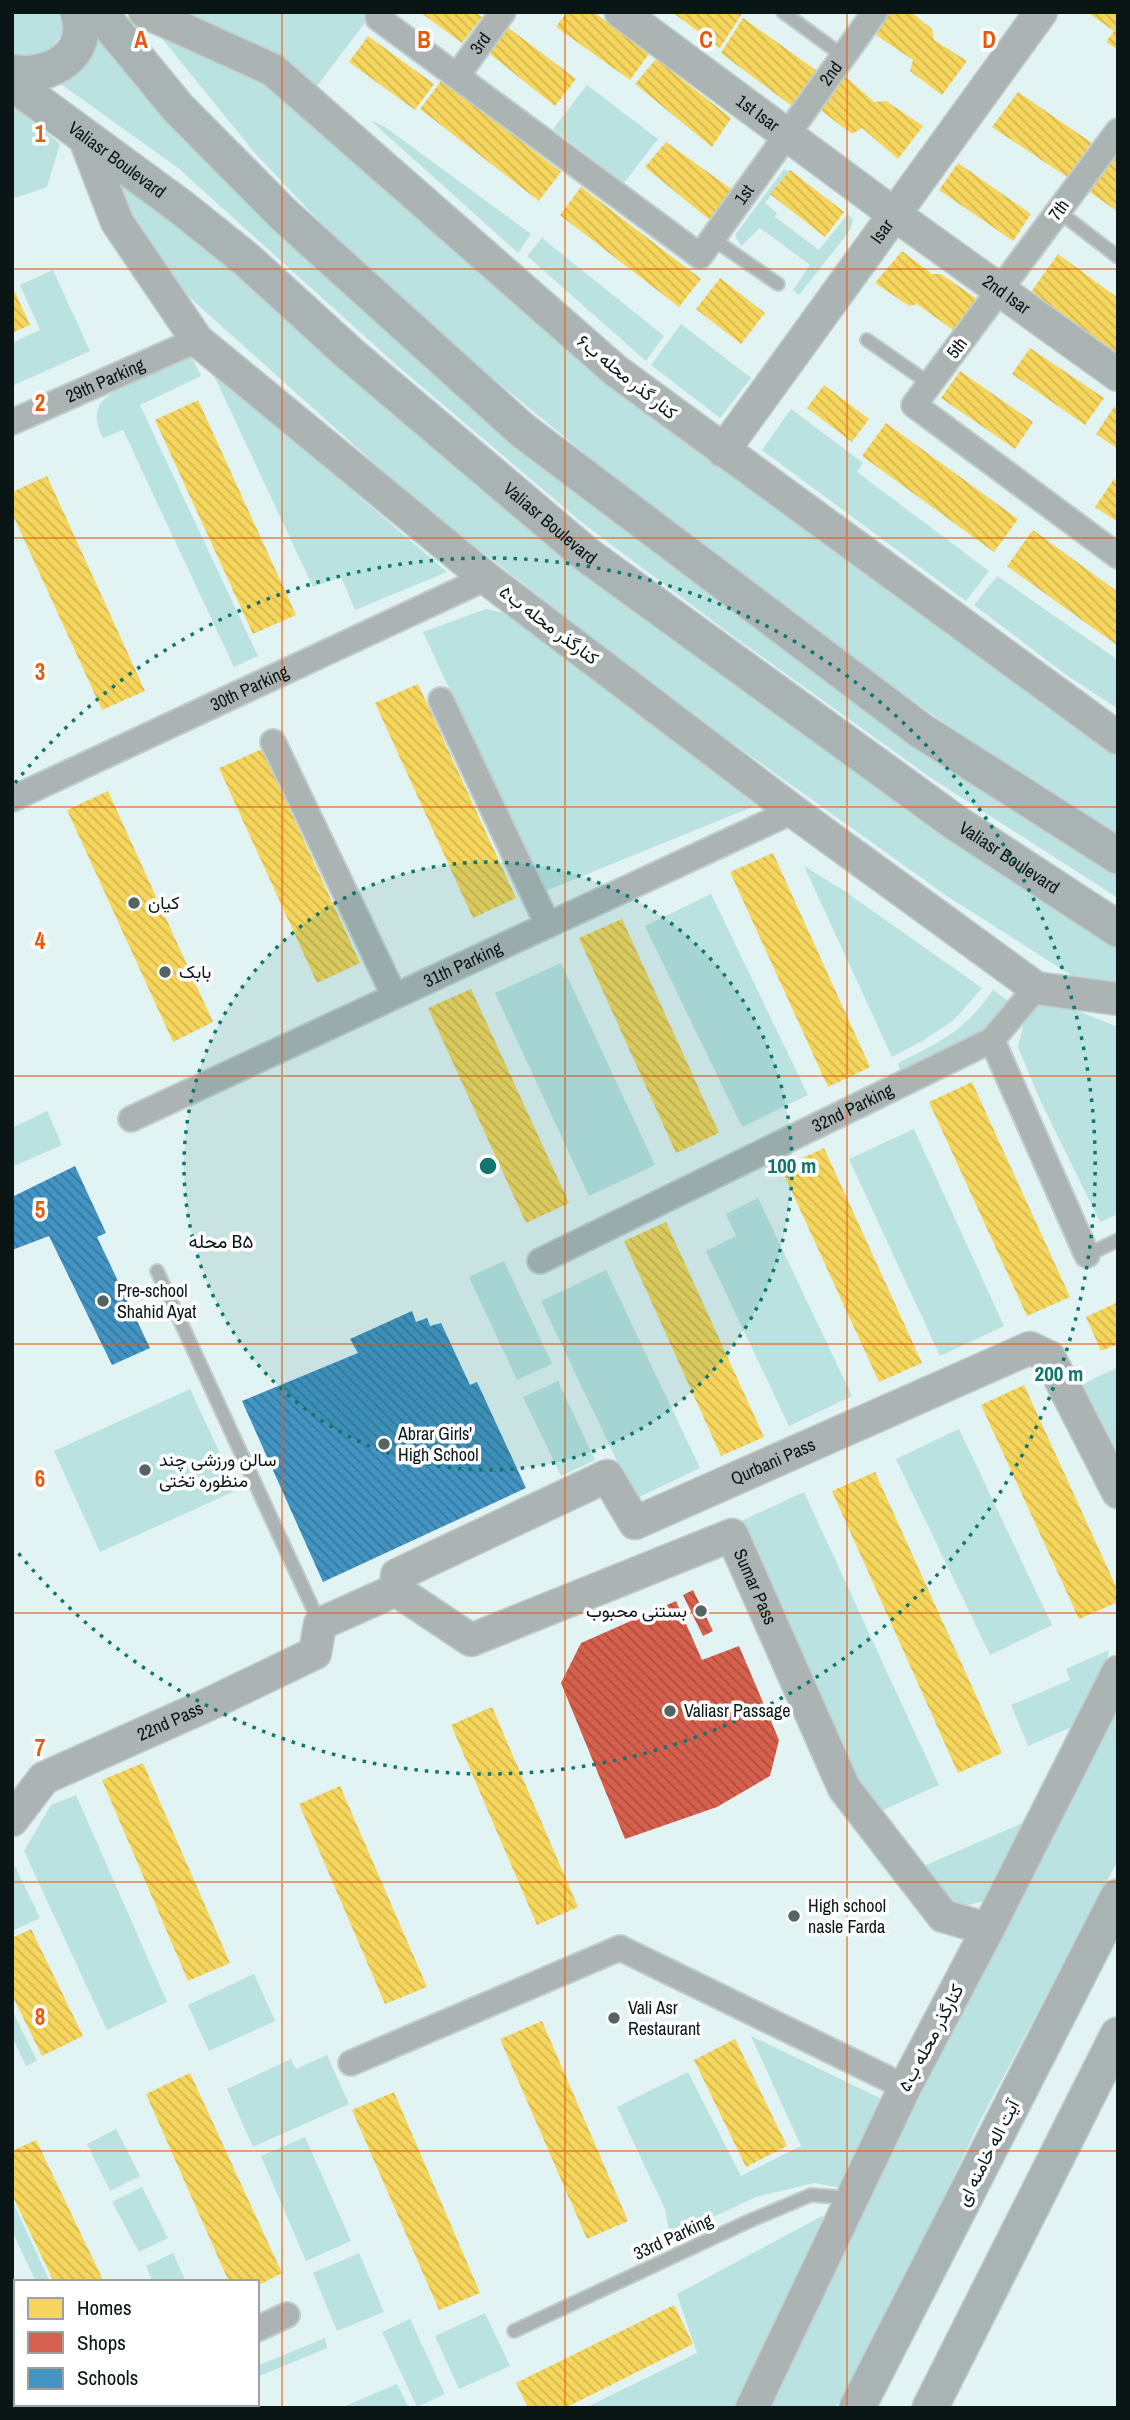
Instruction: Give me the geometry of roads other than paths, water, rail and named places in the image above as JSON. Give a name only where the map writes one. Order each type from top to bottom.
[{"type":"main road","points":[[12,72],[27,75],[46,72],[66,61],[79,41],[78,12]]},
{"type":"main road","points":[[99,12],[178,108],[283,214],[522,430],[920,730],[1118,856]]},
{"type":"main road","name":"Valiasr Boulevard","points":[[12,83],[181,207],[247,260],[351,355],[587,555],[956,823],[1118,929]]},
{"type":"main road","name":"آیت اله خامنه ای","points":[[857,2408],[1118,1897]]},
{"type":"main road","points":[[930,2408],[1118,2035]]},
{"type":"street","name":"کنار گذر محله ب۶","points":[[145,12],[273,71],[615,371],[1118,738]]},
{"type":"street","name":"3rd","points":[[457,76],[503,12]]},
{"type":"street","name":"1st Isar","points":[[621,12],[894,214]]},
{"type":"street","name":"2nd","points":[[786,134],[875,12]]},
{"type":"street","name":"Isar","points":[[723,451],[1041,12]]},
{"type":"street","points":[[378,18],[457,76],[706,247]]},
{"type":"street","name":"7th","points":[[1001,290],[1118,131]]},
{"type":"street","name":"کنارگذر محله ب۵","points":[[83,134],[117,222],[197,340],[486,578],[793,811],[1036,988],[1118,999]]},
{"type":"street","name":"1st","points":[[706,247],[786,134]]},
{"type":"street","name":"2nd Isar","points":[[894,214],[1118,375]]},
{"type":"street","name":"5th","points":[[1001,290],[914,405],[1118,556]]},
{"type":"street","name":"29th Parking","points":[[12,422],[197,340]]},
{"type":"street","name":"30th Parking","points":[[12,799],[486,578]]},
{"type":"street","points":[[441,700],[548,925]]},
{"type":"street","points":[[273,742],[394,995]]},
{"type":"street","name":"31th Parking","points":[[131,1119],[793,811]]},
{"type":"street","name":"32nd Parking","points":[[540,1261],[992,1040],[1036,988]]},
{"type":"street","points":[[992,1040],[1087,1255]]},
{"type":"street","name":"Qurbani Pass","points":[[396,1590],[397,1575],[607,1476],[635,1523],[1030,1348],[1049,1357],[1118,1492]]},
{"type":"street","name":"Sumar Pass","points":[[396,1590],[471,1640],[732,1535],[844,1788],[943,1916],[988,1929]]},
{"type":"street","points":[[320,1624],[396,1590]]},
{"type":"street","name":"22nd Pass","points":[[12,1820],[44,1778],[315,1653],[320,1624]]},
{"type":"street","name":"کنارگذر محله ب۵","points":[[752,2408],[905,2087],[1118,1672]]},
{"type":"street","points":[[351,2063],[620,1948],[905,2087]]},
{"type":"street","points":[[259,2328],[287,2315]]},
{"type":"lane","points":[[782,12],[843,56]]},
{"type":"lane","points":[[1058,211],[1118,257]]},
{"type":"lane","points":[[706,247],[778,284]]},
{"type":"lane","points":[[867,340],[930,384]]},
{"type":"lane","points":[[1087,1255],[1118,1240]]},
{"type":"lane","points":[[156,1270],[320,1624]]},
{"type":"lane","name":"33rd Parking","points":[[514,2331],[811,2195],[852,2198]]},
{"type":"place","name":"کیان","points":[[134,903]]},
{"type":"place","name":"بابک","points":[[165,972]]},
{"type":"place","name":"Pre-school Shahid Ayat","points":[[103,1301]]},
{"type":"place","name":"Abrar Girls' High School","points":[[384,1444]]},
{"type":"place","name":"سالن ورزشی چند منظوره تختی","points":[[145,1470]]},
{"type":"place","name":"بستنی محبوب","points":[[701,1611]]},
{"type":"place","name":"Valiasr Passage","points":[[670,1711]]},
{"type":"place","name":"High school nasle Farda","points":[[794,1916]]},
{"type":"place","name":"Vali Asr Restaurant","points":[[614,2018]]},
{"type":"district","name":"محله B۵","points":[[221,1241]]}]
